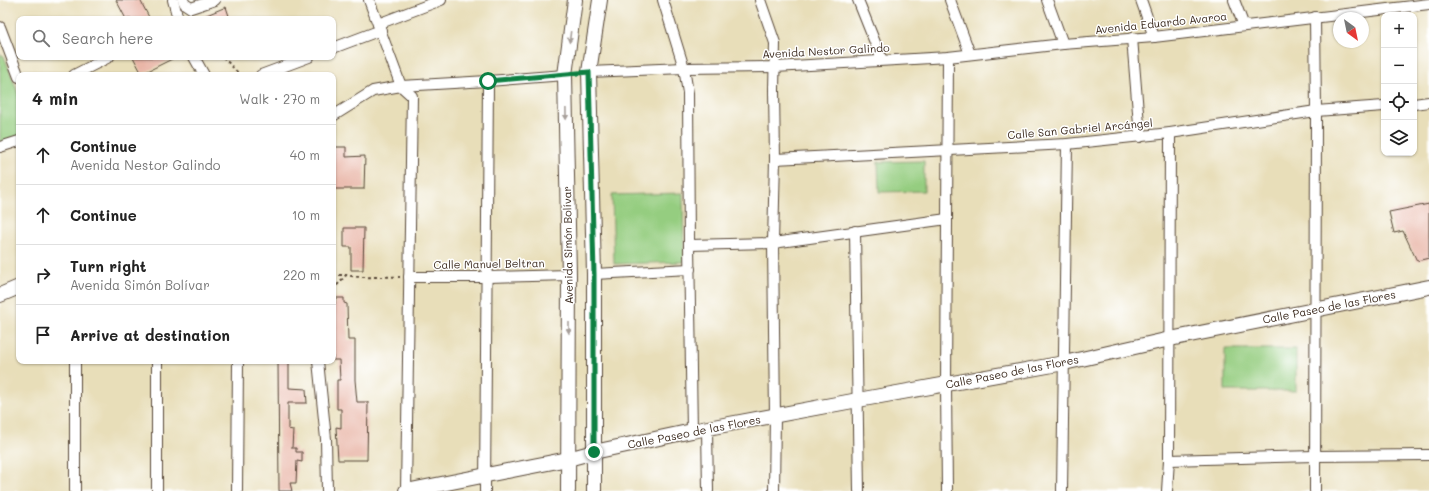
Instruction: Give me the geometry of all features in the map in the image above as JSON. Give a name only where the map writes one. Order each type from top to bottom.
[{"type":"street","points":[[173,0],[177,16]]},
{"type":"street","points":[[183,0],[185,4],[191,8],[215,0]]},
{"type":"street","points":[[369,0],[401,86],[412,96],[406,491],[568,459]]},
{"type":"street","points":[[336,47],[441,0]]},
{"type":"street","name":"Avenida Simón Bolívar","points":[[568,491],[569,275],[565,75],[575,0]]},
{"type":"street","points":[[594,491],[594,274],[589,72],[600,0]]},
{"type":"street","points":[[663,0],[684,68],[688,93],[692,432]]},
{"type":"street","points":[[760,0],[775,43],[773,243],[775,416],[774,491]]},
{"type":"street","points":[[858,0],[882,60]]},
{"type":"street","points":[[950,0],[970,54]]},
{"type":"street","points":[[1046,0],[1062,44]]},
{"type":"street","points":[[1141,0],[1154,37]]},
{"type":"street","points":[[1234,0],[1244,26]]},
{"type":"street","name":"Avenida Eduardo Avaroa","points":[[1062,44],[1154,37],[1417,3],[1429,4]]},
{"type":"street","points":[[1315,17],[1315,491]]},
{"type":"street","points":[[0,27],[4,48],[16,72]]},
{"type":"street","points":[[1132,38],[1140,137]]},
{"type":"street","name":"Avenida Nestor Galindo","points":[[589,72],[684,68],[774,67],[948,57],[1062,44]]},
{"type":"street","points":[[947,491],[946,385],[948,57]]},
{"type":"street","points":[[80,72],[103,60]]},
{"type":"street","points":[[196,60],[202,72]]},
{"type":"street","points":[[269,72],[301,60]]},
{"type":"street","points":[[336,114],[373,91],[401,86],[488,81],[589,72]]},
{"type":"street","points":[[485,491],[488,278],[488,81]]},
{"type":"street","points":[[1417,104],[1429,102]]},
{"type":"street","name":"Calle San Gabriel Arcángel","points":[[775,159],[1067,144],[1140,137],[1316,111],[1381,106]]},
{"type":"street","points":[[1167,491],[1169,460],[1170,133]]},
{"type":"street","points":[[0,148],[16,142]]},
{"type":"street","points":[[1062,491],[1067,144]]},
{"type":"street","points":[[689,245],[773,243],[947,219]]},
{"type":"street","points":[[855,231],[859,491]]},
{"type":"street","points":[[594,274],[690,269]]},
{"type":"street","name":"Calle Manuel Beltran","points":[[409,277],[488,278],[569,275]]},
{"type":"street","name":"Calle Paseo de las Flores","points":[[568,459],[594,452],[692,432],[858,400],[1064,364],[1170,339],[1429,287]]},
{"type":"street","points":[[0,295],[16,288]]},
{"type":"street","points":[[75,364],[75,491]]},
{"type":"street","points":[[157,364],[157,491]]},
{"type":"street","points":[[237,491],[238,364]]},
{"type":"street","points":[[318,364],[326,439],[327,491]]},
{"type":"street","points":[[707,429],[708,491]]},
{"type":"street","points":[[1169,460],[1429,455]]},
{"type":"path","points":[[225,60],[237,72]]},
{"type":"path","points":[[336,275],[360,278],[384,276],[409,277]]},
{"type":"path","points":[[336,287],[346,276]]},
{"type":"green space","points":[[0,54],[4,56],[16,88],[16,137],[0,143]]},
{"type":"green space","points":[[924,161],[924,191],[879,192],[878,162]]},
{"type":"green space","points":[[683,193],[684,262],[614,264],[612,195]]},
{"type":"green space","points":[[1225,349],[1296,349],[1296,391],[1225,391]]},
{"type":"building","points":[[116,0],[140,0],[148,16],[124,16]]},
{"type":"building","points":[[226,7],[229,16],[204,16]]},
{"type":"building","points":[[135,60],[170,60],[146,72],[141,72]]},
{"type":"building","points":[[336,147],[346,147],[346,157],[365,156],[364,189],[336,189]]},
{"type":"building","points":[[1429,204],[1429,258],[1417,261],[1403,231],[1394,233],[1389,212]]},
{"type":"building","points":[[344,228],[364,228],[363,270],[351,270],[351,247],[344,247]]},
{"type":"building","points":[[336,298],[344,298],[344,303],[347,304],[348,340],[355,340],[355,380],[357,402],[368,402],[367,460],[338,460],[336,427],[341,428],[341,409],[337,409],[337,380],[340,380],[339,360],[336,360]]},
{"type":"building","points":[[278,364],[289,364],[289,388],[306,389],[307,403],[288,403],[288,429],[293,430],[292,448],[296,448],[296,452],[302,452],[302,462],[297,461],[296,483],[290,483],[292,491],[279,491]]},
{"type":"route","points":[[488,81],[589,72],[594,274],[594,452]]}]
